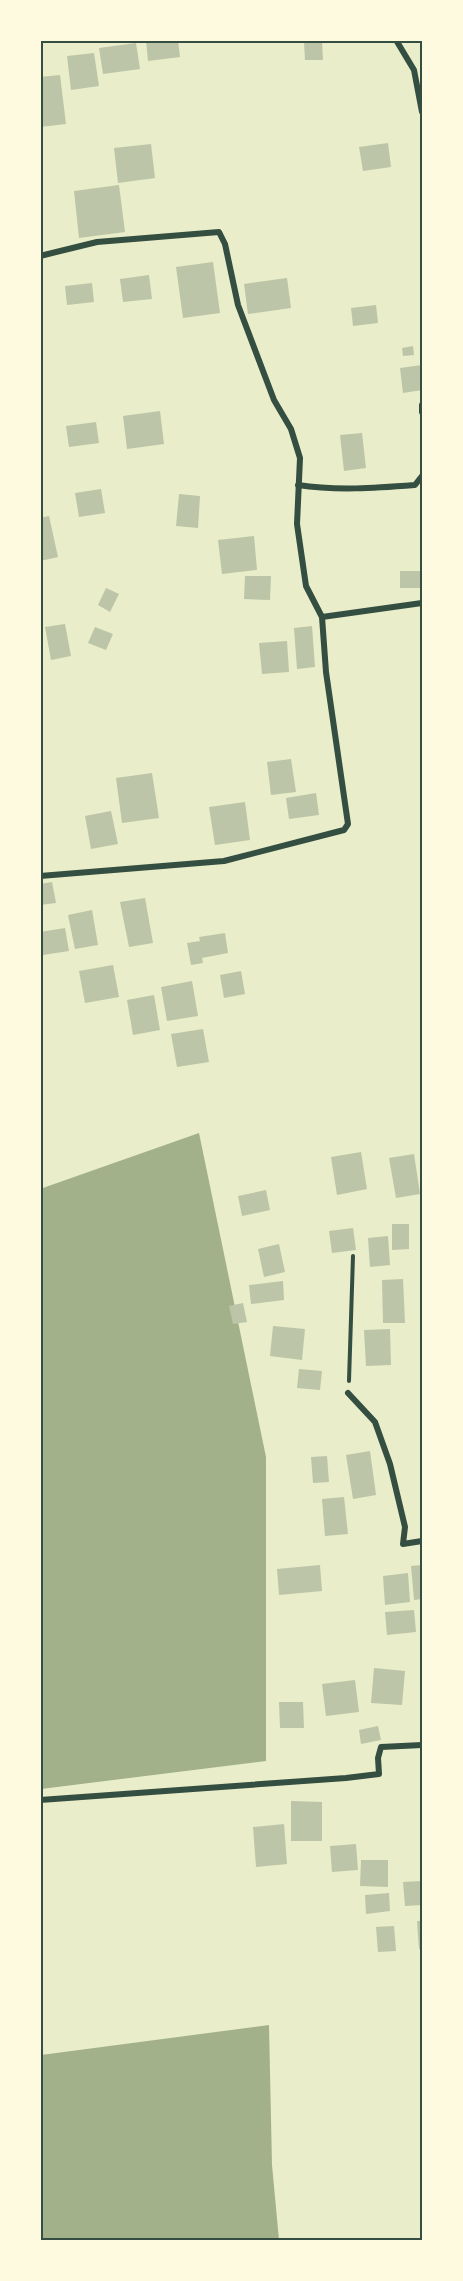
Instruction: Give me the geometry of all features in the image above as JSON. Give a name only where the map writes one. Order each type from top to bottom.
[{"type":"street","points":[[396,40],[414,69],[423,112]]},
{"type":"street","points":[[40,256],[97,242],[219,232],[225,244],[237,305],[274,400],[291,429],[300,458],[297,524],[306,586],[322,617],[326,672],[348,824],[344,830],[224,861],[40,876]]},
{"type":"street","points":[[298,485],[321,488],[381,488],[414,485],[423,476]]},
{"type":"street","points":[[322,617],[423,603]]},
{"type":"street","points":[[348,1394],[375,1422],[390,1464],[405,1527],[403,1544],[423,1541]]},
{"type":"street","points":[[40,1800],[379,1774],[378,1758],[381,1747],[423,1745]]},
{"type":"path","points":[[348,1394],[353,1256]]},
{"type":"shaded area","points":[[199,1133],[266,1457],[266,1761],[41,1789],[40,1189]]},
{"type":"shaded area","points":[[269,2025],[272,2165],[279,2240],[41,2240],[41,2055]]},
{"type":"building","points":[[146,40],[178,40],[180,57],[148,61]]},
{"type":"building","points":[[322,41],[323,60],[305,60],[304,42]]},
{"type":"building","points":[[136,43],[140,69],[103,74],[99,48]]},
{"type":"building","points":[[94,53],[99,86],[71,90],[67,56]]},
{"type":"building","points":[[60,75],[66,124],[40,127],[40,77]]},
{"type":"building","points":[[388,143],[391,167],[363,171],[359,147]]},
{"type":"building","points":[[151,144],[155,178],[118,183],[114,148]]},
{"type":"building","points":[[119,185],[125,232],[79,238],[74,191]]},
{"type":"building","points":[[213,262],[220,313],[183,318],[176,267]]},
{"type":"building","points":[[149,275],[152,299],[123,302],[120,279]]},
{"type":"building","points":[[287,278],[291,308],[248,314],[244,284]]},
{"type":"building","points":[[92,283],[94,302],[67,305],[65,286]]},
{"type":"building","points":[[376,305],[378,323],[353,326],[351,308]]},
{"type":"building","points":[[413,346],[414,355],[403,356],[402,348]]},
{"type":"building","points":[[422,365],[422,390],[403,393],[400,368]]},
{"type":"building","points":[[160,411],[164,444],[127,449],[123,416]]},
{"type":"building","points":[[96,422],[99,443],[69,447],[66,426]]},
{"type":"building","points":[[362,433],[366,468],[344,471],[340,435]]},
{"type":"building","points":[[101,489],[105,513],[79,517],[75,493]]},
{"type":"building","points":[[179,494],[200,496],[198,528],[176,526]]},
{"type":"building","points":[[49,516],[58,557],[40,561],[40,518]]},
{"type":"building","points":[[254,536],[257,570],[222,574],[218,540]]},
{"type":"building","points":[[400,571],[420,571],[420,588],[400,588]]},
{"type":"building","points":[[245,576],[271,576],[270,600],[244,599]]},
{"type":"building","points":[[106,588],[119,594],[110,612],[98,605]]},
{"type":"building","points":[[65,624],[71,656],[51,660],[45,627]]},
{"type":"building","points":[[312,626],[315,667],[297,669],[294,628]]},
{"type":"building","points":[[95,627],[113,634],[106,650],[88,643]]},
{"type":"building","points":[[287,641],[289,672],[262,674],[259,643]]},
{"type":"building","points":[[291,759],[296,792],[271,795],[267,762]]},
{"type":"building","points":[[152,773],[159,818],[122,823],[116,778]]},
{"type":"building","points":[[316,793],[319,815],[289,819],[286,798]]},
{"type":"building","points":[[245,802],[250,840],[215,845],[209,807]]},
{"type":"building","points":[[111,811],[118,844],[91,849],[85,816]]},
{"type":"building","points":[[52,882],[56,903],[40,905],[40,884]]},
{"type":"building","points":[[145,898],[153,943],[129,947],[120,902]]},
{"type":"building","points":[[92,910],[98,945],[75,949],[68,915]]},
{"type":"building","points":[[65,928],[69,951],[43,955],[40,932]]},
{"type":"building","points":[[225,933],[228,953],[202,958],[203,963],[191,965],[187,943],[200,941],[199,937]]},
{"type":"building","points":[[113,965],[119,997],[85,1003],[79,971]]},
{"type":"building","points":[[241,971],[245,994],[224,998],[220,975]]},
{"type":"building","points":[[192,981],[198,1016],[167,1021],[161,987]]},
{"type":"building","points":[[154,995],[160,1030],[133,1035],[127,1000]]},
{"type":"building","points":[[203,1029],[209,1062],[177,1067],[171,1034]]},
{"type":"building","points":[[361,1152],[367,1189],[337,1195],[331,1157]]},
{"type":"building","points":[[414,1154],[420,1194],[396,1198],[389,1158]]},
{"type":"building","points":[[266,1190],[270,1210],[242,1216],[238,1196]]},
{"type":"building","points":[[392,1224],[409,1224],[409,1249],[392,1250]]},
{"type":"building","points":[[353,1228],[356,1250],[332,1253],[329,1231]]},
{"type":"building","points":[[388,1236],[390,1265],[370,1267],[368,1238]]},
{"type":"building","points":[[279,1244],[285,1272],[264,1277],[258,1249]]},
{"type":"building","points":[[403,1279],[405,1323],[383,1323],[382,1280]]},
{"type":"building","points":[[283,1281],[284,1300],[251,1304],[249,1285]]},
{"type":"building","points":[[243,1303],[247,1322],[233,1324],[229,1306]]},
{"type":"building","points":[[273,1326],[305,1329],[302,1360],[270,1356]]},
{"type":"building","points":[[390,1329],[391,1365],[366,1366],[364,1330]]},
{"type":"building","points":[[299,1369],[322,1371],[320,1390],[297,1388]]},
{"type":"building","points":[[370,1451],[376,1495],[353,1499],[346,1455]]},
{"type":"building","points":[[327,1456],[329,1482],[313,1483],[311,1457]]},
{"type":"building","points":[[344,1497],[348,1534],[325,1536],[322,1499]]},
{"type":"building","points":[[320,1565],[322,1591],[279,1595],[277,1569]]},
{"type":"building","points":[[422,1565],[422,1599],[414,1600],[411,1566]]},
{"type":"building","points":[[408,1573],[410,1602],[385,1605],[383,1576]]},
{"type":"building","points":[[414,1610],[416,1632],[387,1635],[385,1612]]},
{"type":"building","points":[[374,1668],[405,1671],[402,1705],[371,1703]]},
{"type":"building","points":[[355,1680],[359,1712],[326,1716],[322,1684]]},
{"type":"building","points":[[279,1702],[303,1702],[304,1728],[280,1728]]},
{"type":"building","points":[[378,1726],[381,1740],[361,1744],[359,1730]]},
{"type":"building","points":[[291,1801],[322,1802],[322,1841],[291,1841]]},
{"type":"building","points":[[284,1824],[287,1864],[256,1867],[253,1827]]},
{"type":"building","points":[[356,1844],[358,1870],[332,1872],[330,1846]]},
{"type":"building","points":[[361,1860],[388,1860],[388,1887],[360,1886]]},
{"type":"building","points":[[422,1881],[422,1905],[405,1906],[403,1882]]},
{"type":"building","points":[[389,1893],[390,1911],[366,1914],[365,1895]]},
{"type":"building","points":[[417,1921],[422,1921],[422,1949],[419,1949]]},
{"type":"building","points":[[394,1926],[396,1951],[378,1952],[376,1927]]}]
